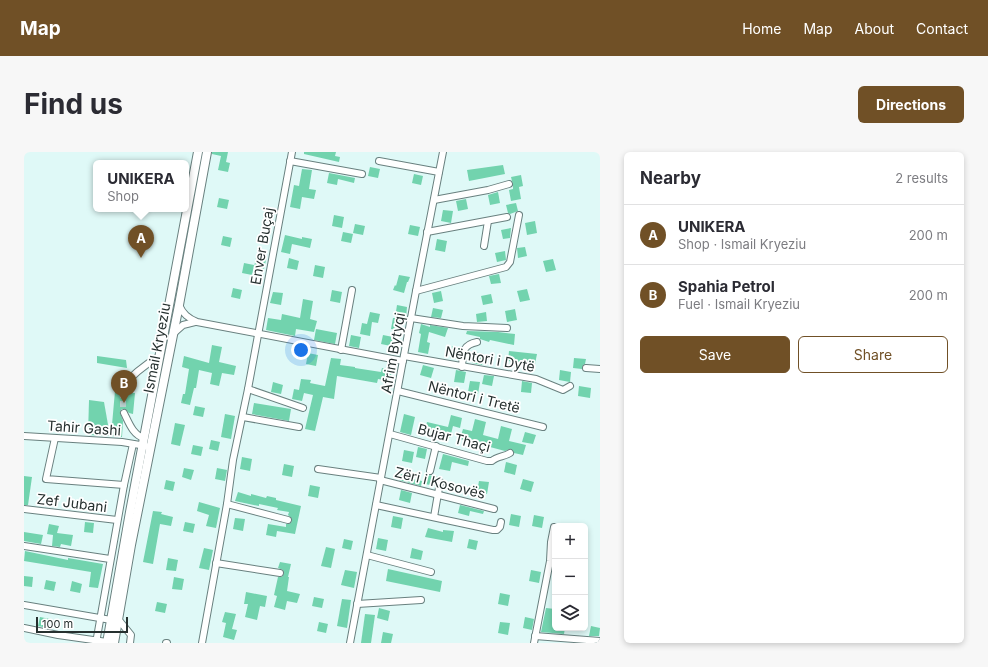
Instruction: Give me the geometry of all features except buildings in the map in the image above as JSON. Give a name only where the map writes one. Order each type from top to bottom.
[{"type":"main road","name":"Ismail Kryeziu","points":[[189,200],[198,152]]},
{"type":"main road","name":"Ismail Kryeziu","points":[[146,444],[173,335],[207,152]]},
{"type":"main road","name":"Ismail Kryeziu","points":[[109,643],[131,545],[160,356],[187,212]]},
{"type":"street","name":"Enver Buçaj","points":[[202,643],[227,504],[233,460],[243,417],[292,152]]},
{"type":"street","name":"Afrim Bytyqi","points":[[350,643],[443,152]]},
{"type":"street","points":[[290,161],[362,174]]},
{"type":"street","points":[[378,161],[440,172]]},
{"type":"street","points":[[434,200],[488,190],[509,184]]},
{"type":"street","points":[[416,291],[506,267],[510,262],[519,215]]},
{"type":"street","points":[[428,232],[507,217]]},
{"type":"street","points":[[484,246],[488,221]]},
{"type":"street","points":[[341,350],[352,290]]},
{"type":"street","points":[[179,305],[182,312],[190,319],[197,322]]},
{"type":"street","points":[[411,318],[463,326],[507,328]]},
{"type":"street","points":[[173,335],[183,325],[197,322]]},
{"type":"street","name":"Nëntori i Dytë","points":[[197,322],[341,350],[536,378],[563,390],[570,386]]},
{"type":"street","points":[[462,367],[465,349],[470,343],[477,342]]},
{"type":"street","points":[[123,392],[134,374],[144,365],[160,356]]},
{"type":"street","points":[[586,368],[600,369]]},
{"type":"street","points":[[248,389],[303,408]]},
{"type":"street","name":"Nëntori i Tretë","points":[[398,391],[543,427]]},
{"type":"street","points":[[124,413],[132,428],[146,444]]},
{"type":"street","points":[[243,417],[299,427]]},
{"type":"street","name":"Bujar Thaçi","points":[[390,434],[487,461],[492,461],[510,453]]},
{"type":"street","name":"Tahir Gashi","points":[[24,436],[146,444]]},
{"type":"street","points":[[55,438],[46,479],[124,485]]},
{"type":"street","points":[[96,642],[117,520],[133,444]]},
{"type":"street","points":[[430,471],[436,446]]},
{"type":"street","points":[[318,469],[381,479]]},
{"type":"street","name":"Zëri i Kosovës","points":[[381,479],[494,509]]},
{"type":"street","points":[[434,517],[440,482]]},
{"type":"street","points":[[227,504],[288,520]]},
{"type":"street","points":[[376,505],[493,530],[497,530],[500,527],[501,522]]},
{"type":"street","name":"Zef Jubani","points":[[24,509],[117,520]]},
{"type":"street","points":[[534,643],[550,561],[552,537]]},
{"type":"street","points":[[24,546],[110,559]]},
{"type":"street","points":[[367,555],[431,572]]},
{"type":"street","points":[[216,563],[280,573]]},
{"type":"street","points":[[357,604],[421,600]]},
{"type":"street","points":[[24,605],[115,620],[131,635],[130,643]]},
{"type":"street","points":[[24,628],[96,642],[109,643]]},
{"type":"street","points":[[535,636],[600,641]]},
{"type":"tunnel","points":[[123,392],[124,413]]},
{"type":"place","name":"UNIKERA","points":[[141,258]]},
{"type":"place","name":"Spahia Petrol","points":[[124,403]]}]
